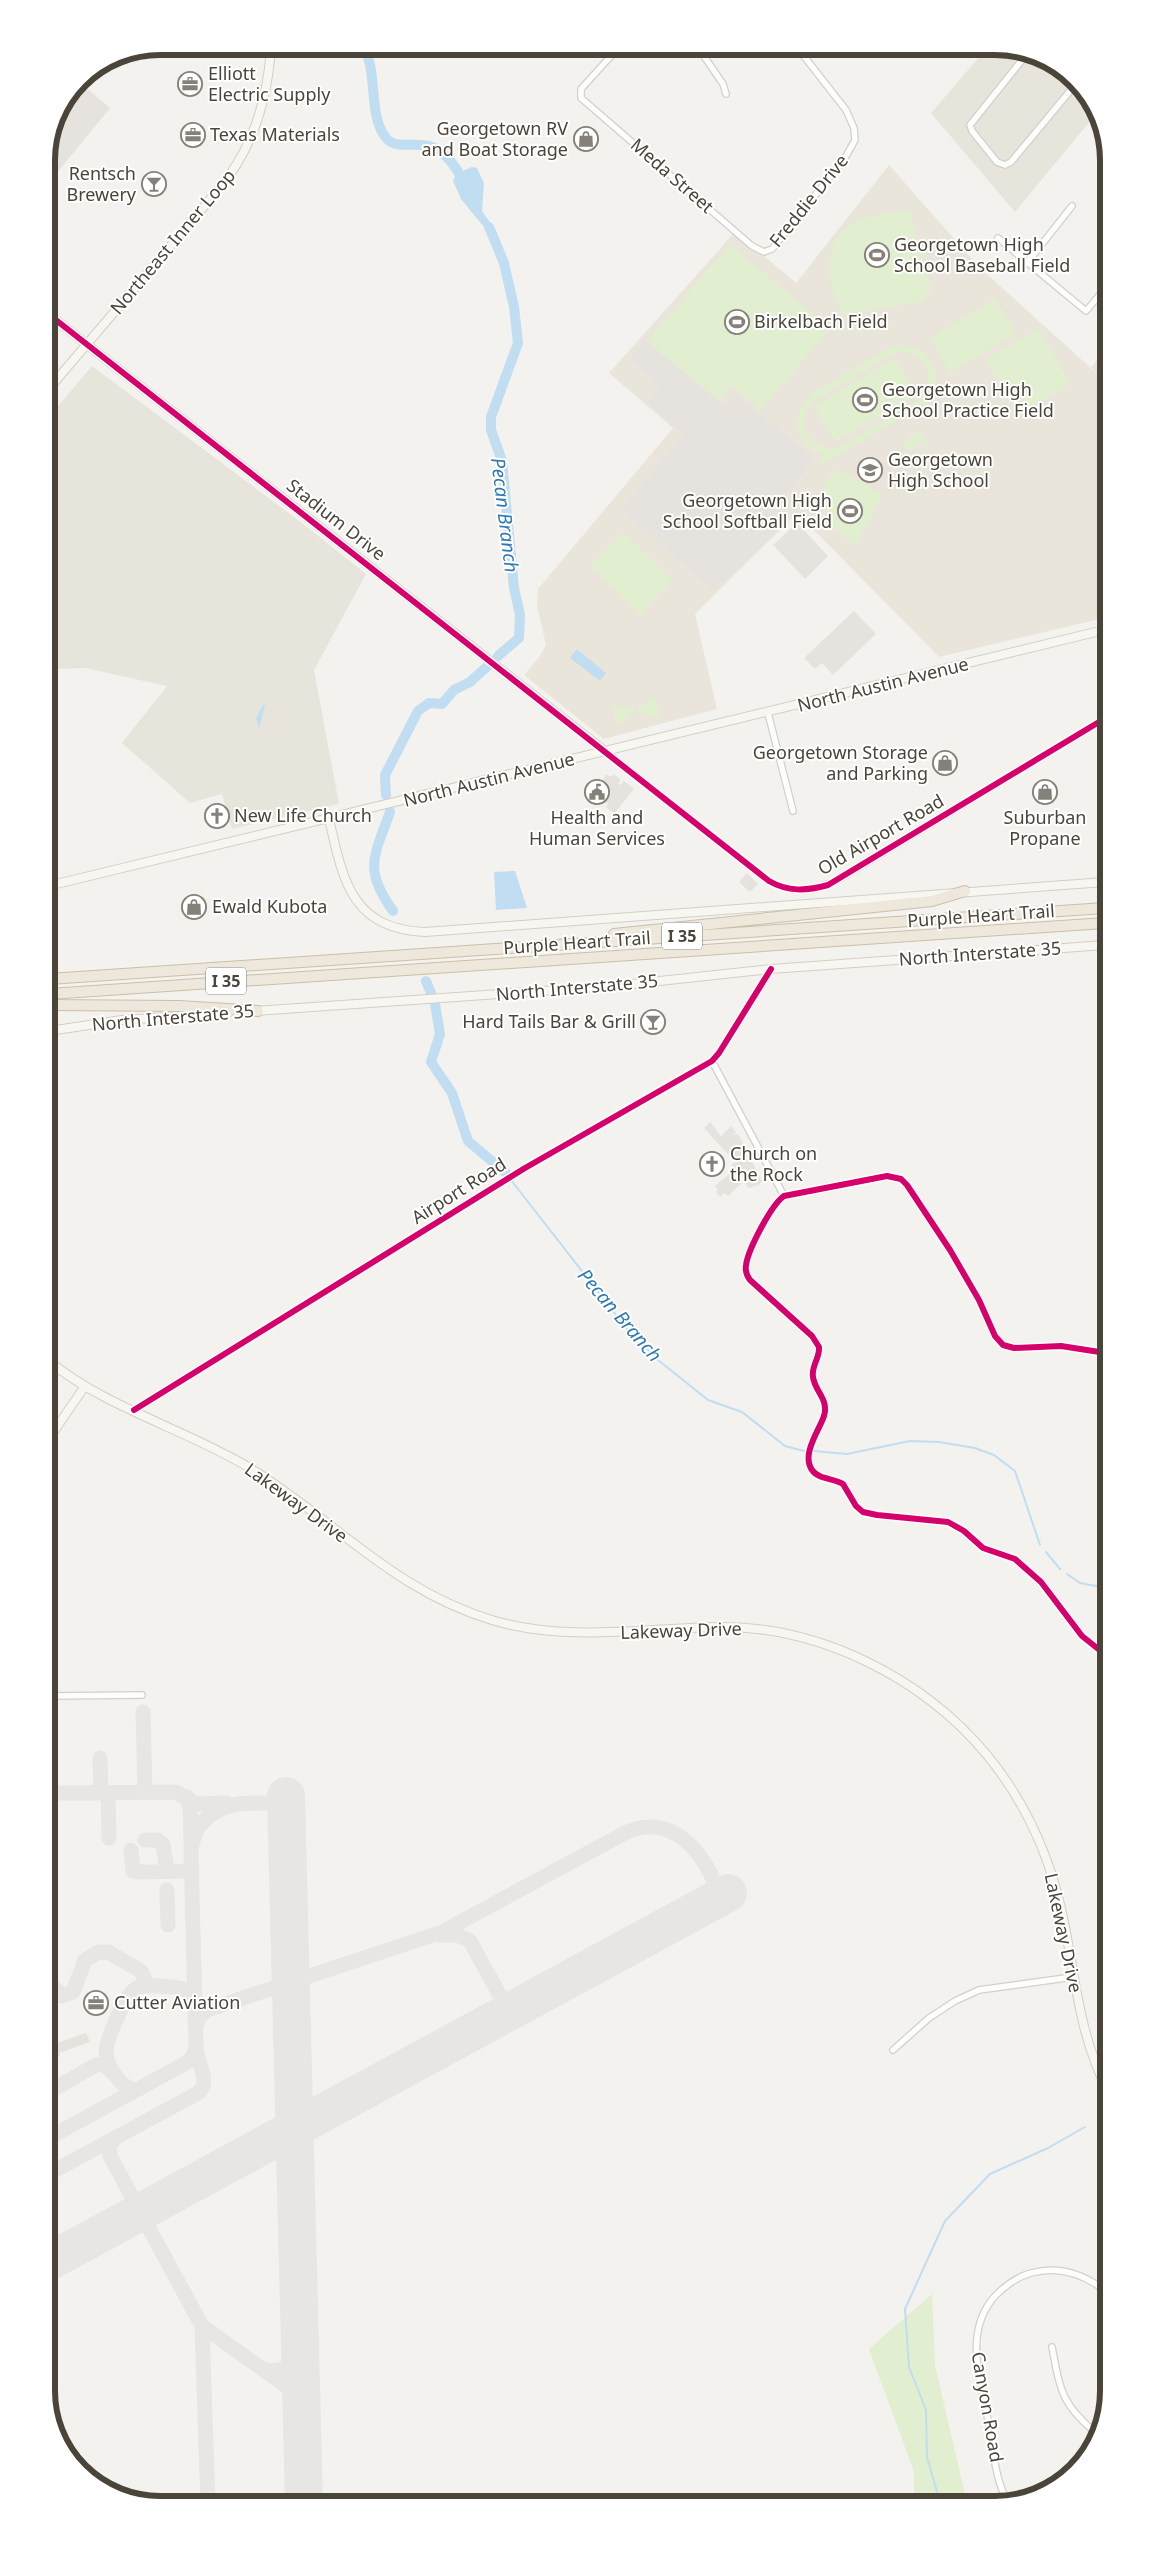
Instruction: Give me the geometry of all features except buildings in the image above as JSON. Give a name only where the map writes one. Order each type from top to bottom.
[{"type":"highway","points":[[546,945],[561,940],[932,901],[965,890]]},
{"type":"highway","name":"Purple Heart Trail","points":[[55,979],[1100,908]]},
{"type":"highway","name":"Purple Heart Trail","points":[[55,994],[1100,923]]},
{"type":"highway","points":[[55,1005],[179,1006],[258,1010]]},
{"type":"main road","name":"Northeast Inner Loop","points":[[55,381],[218,190],[236,166],[252,138],[261,113],[270,68],[271,55]]},
{"type":"main road","name":"Stadium Drive","points":[[55,318],[606,752]]},
{"type":"main road","name":"North Austin Avenue","points":[[55,884],[1100,631]]},
{"type":"main road","points":[[329,819],[342,871],[355,901],[367,913],[384,924],[404,931],[425,932],[965,890],[1100,882]]},
{"type":"main road","name":"North Interstate 35","points":[[55,1030],[122,1020],[604,987],[771,969],[1100,945]]},
{"type":"main road","name":"Lakeway Drive","points":[[55,1366],[84,1386],[246,1466],[280,1487],[384,1568],[412,1586],[479,1616],[518,1627],[558,1633],[623,1634],[724,1627],[752,1629],[791,1635],[823,1644],[854,1656],[889,1674],[934,1705],[969,1735],[1006,1781],[1025,1812],[1044,1852],[1057,1890],[1083,2026],[1100,2070]]},
{"type":"main road","points":[[55,1430],[84,1386]]},
{"type":"street","name":"Meda Street","points":[[612,55],[582,89],[581,98],[752,246],[764,252]]},
{"type":"street","points":[[702,55],[723,84],[726,94]]},
{"type":"street","name":"Freddie Drive","points":[[764,252],[772,249],[845,158],[855,140],[854,128],[846,110],[803,55]]},
{"type":"street","points":[[1023,59],[970,125],[972,131],[997,162],[1005,165],[1011,162],[1072,89]]},
{"type":"street","points":[[1027,262],[1072,206]]},
{"type":"street","points":[[998,238],[1086,311],[1100,295]]},
{"type":"street","points":[[768,713],[793,811]]},
{"type":"street","name":"Old Airport Road","points":[[606,752],[768,881],[780,888],[791,890],[822,887],[843,877],[1100,722]]},
{"type":"street","name":"Airport Road","points":[[134,1410],[525,1168],[712,1061],[720,1053],[771,969]]},
{"type":"street","points":[[712,1061],[784,1196]]},
{"type":"street","points":[[1100,1352],[1061,1346],[1014,1348],[1003,1345],[995,1336],[978,1300],[950,1250],[901,1179],[887,1176],[784,1196],[774,1204],[747,1260],[746,1271],[754,1285],[817,1343],[819,1351],[813,1368],[813,1378],[823,1397],[825,1410],[812,1444],[809,1459],[815,1474],[843,1484],[860,1510],[877,1515],[948,1522],[964,1531],[983,1548],[1015,1559],[1041,1582],[1082,1636],[1100,1650]]},
{"type":"street","points":[[55,1696],[142,1695]]},
{"type":"street","points":[[892,2050],[930,2018],[955,2001],[979,1990],[1073,1977]]},
{"type":"street","name":"Canyon Road","points":[[1005,2495],[998,2475],[977,2362],[977,2332],[986,2308],[1008,2284],[1026,2274],[1046,2270],[1077,2274],[1093,2281],[1100,2287]]},
{"type":"street","points":[[1052,2347],[1061,2389],[1067,2403],[1078,2418],[1092,2430]]},
{"type":"shaded area","points":[[981,55],[1002,55],[1023,59],[1048,69],[1078,96],[1091,119],[1015,212],[931,113]]},
{"type":"shaded area","points":[[85,87],[110,108],[55,175],[55,153],[59,132],[69,107],[77,96]]},
{"type":"shaded area","name":"Georgetown High School","points":[[889,165],[979,267],[1100,376],[1100,619],[939,657],[797,513],[695,614],[717,709],[604,739],[524,675],[540,656],[546,645],[537,606],[538,589],[673,428],[609,373],[735,232],[796,283]]},
{"type":"shaded area","points":[[645,340],[726,407],[736,395],[814,458],[775,510],[787,521],[713,591],[622,509],[684,434],[646,402],[660,385],[630,359]]},
{"type":"shaded area","points":[[1100,357],[1100,376],[1091,367]]},
{"type":"shaded area","points":[[92,366],[298,520],[366,574],[314,670],[339,804],[232,829],[222,794],[190,803],[122,743],[167,686],[85,668],[55,669],[55,410]]},
{"type":"shaded area","points":[[797,523],[828,556],[805,579],[773,545]]},
{"type":"shaded area","points":[[854,611],[876,634],[833,675],[822,663],[815,669],[804,658]]},
{"type":"shaded area","points":[[606,774],[611,777],[614,774],[621,780],[618,784],[620,785],[624,781],[634,789],[614,814],[606,807],[608,804],[604,801],[611,793],[600,784]]},
{"type":"shaded area","points":[[747,873],[758,884],[750,892],[739,882]]},
{"type":"shaded area","points":[[710,1122],[721,1136],[731,1126],[736,1132],[733,1135],[738,1134],[762,1181],[759,1185],[748,1188],[745,1182],[748,1179],[741,1177],[742,1183],[728,1196],[724,1193],[720,1197],[716,1192],[718,1190],[715,1186],[735,1169],[731,1165],[735,1162],[704,1128]]},
{"type":"shaded area","points":[[86,2033],[90,2042],[59,2053],[60,2056],[55,2058],[55,2044]]},
{"type":"green space","name":"Georgetown High School Baseball Field","points":[[910,210],[931,290],[924,301],[842,316],[833,292],[829,273],[831,251],[837,238],[845,229],[868,217]]},
{"type":"green space","points":[[730,244],[830,329],[761,410],[732,386],[715,405],[644,345]]},
{"type":"green space","points":[[995,298],[1016,334],[951,373],[930,338]]},
{"type":"green space","points":[[1038,329],[1071,384],[1018,415],[985,360]]},
{"type":"green space","points":[[905,345],[923,352],[934,366],[940,396],[823,464],[820,458],[824,455],[814,451],[801,437],[798,428],[800,409],[813,393],[886,349]],"holes":[[[899,352],[908,353],[922,361],[928,375],[928,383],[920,399],[839,447],[829,448],[820,446],[813,441],[805,427],[807,410],[813,402],[889,356]]]},
{"type":"green space","name":"Georgetown High School Practice Field","points":[[895,358],[917,394],[836,442],[814,406]]},
{"type":"green space","points":[[919,430],[926,440],[909,452],[902,443]]},
{"type":"green space","name":"Georgetown High School Softball Field","points":[[837,469],[880,493],[881,498],[856,545],[834,528],[824,505],[826,480]]},
{"type":"green space","points":[[623,532],[673,580],[640,615],[590,566]]},
{"type":"green space","points":[[653,696],[659,706],[658,717],[638,712],[638,709]]},
{"type":"green space","points":[[614,705],[634,710],[634,713],[619,726],[613,715]]},
{"type":"green space","points":[[932,2294],[935,2365],[965,2496],[914,2496],[914,2472],[869,2349]]},
{"type":"water","points":[[472,167],[477,168],[484,183],[482,211],[491,224],[498,244],[461,199],[453,181],[456,174]]},
{"type":"water","points":[[577,649],[606,673],[600,681],[570,658]]},
{"type":"water","points":[[264,704],[265,706],[259,728],[256,718]]},
{"type":"water","points":[[515,871],[527,908],[496,910],[494,872]]},
{"type":"waterway","name":"Pecan Branch","points":[[367,55],[371,68],[377,119],[387,139],[396,144],[427,145],[432,147],[452,162],[465,184]]},
{"type":"waterway","name":"Pecan Branch","points":[[489,227],[504,263],[514,307],[518,343],[491,417],[491,430],[502,461],[514,588],[520,615],[519,638],[498,656]]},
{"type":"waterway","name":"Pecan Branch","points":[[386,795],[385,775],[418,711],[429,703],[442,704],[454,690],[470,682],[490,664]]},
{"type":"waterway","name":"Pecan Branch","points":[[390,812],[374,863],[378,884],[393,911]]},
{"type":"waterway","name":"Pecan Branch","points":[[426,981],[431,993]]},
{"type":"waterway","name":"Pecan Branch","points":[[435,1004],[440,1034],[431,1062],[452,1093],[468,1141],[506,1173]]},
{"type":"waterway","name":"Pecan Branch","points":[[511,1180],[627,1329],[658,1360],[708,1400],[742,1412],[785,1446],[804,1451]]},
{"type":"waterway","name":"Pecan Branch","points":[[814,1451],[847,1454],[910,1441],[939,1442],[975,1448],[994,1455],[1015,1471],[1040,1545]]},
{"type":"waterway","name":"Pecan Branch","points":[[1046,1552],[1060,1569]]},
{"type":"waterway","name":"Pecan Branch","points":[[1067,1574],[1080,1583],[1100,1587]]},
{"type":"waterway","name":"Pecan Branch","points":[[938,2496],[927,2457],[926,2410],[909,2367],[905,2309],[945,2221],[990,2174],[1048,2148],[1085,2127]]},
{"type":"taxiway","points":[[143,1712],[145,1792]]},
{"type":"taxiway","points":[[100,1758],[101,1793]]},
{"type":"taxiway","points":[[55,1793],[176,1792],[196,1804],[226,1803]]},
{"type":"taxiway","points":[[108,1793],[109,1838]]},
{"type":"taxiway","points":[[187,1797],[190,1807],[191,1842]]},
{"type":"taxiway","points":[[55,2170],[198,2093],[202,2088],[204,2078],[196,2048],[191,1853],[193,1841],[197,1830],[203,1822],[211,1815],[230,1806],[266,1803],[274,1804],[286,1810]]},
{"type":"taxiway","points":[[196,2025],[200,2016],[207,2010],[442,1932],[623,1834],[640,1828],[657,1827],[672,1832],[685,1840],[707,1866],[719,1898]]},
{"type":"taxiway","points":[[145,1840],[158,1840],[163,1844],[167,1871]]},
{"type":"taxiway","points":[[131,1850],[133,1871],[192,1871]]},
{"type":"taxiway","points":[[167,1890],[168,1925]]},
{"type":"taxiway","points":[[439,1935],[457,1935],[470,1941],[503,2001],[504,2009],[495,2019]]},
{"type":"taxiway","points":[[55,1988],[62,1996],[73,1992],[85,1960],[99,1952],[108,1952],[141,1971],[148,1986]]},
{"type":"taxiway","points":[[139,2089],[128,2088],[124,2085],[114,2074],[107,2061],[107,2047],[113,2028],[127,1999],[137,1988],[145,1986],[176,1987],[189,1993],[195,2003]]},
{"type":"taxiway","points":[[503,2001],[512,2006],[524,2004]]},
{"type":"taxiway","points":[[55,2134],[186,2063],[192,2058],[196,2048]]},
{"type":"taxiway","points":[[55,2088],[100,2064],[106,2066],[113,2073]]},
{"type":"taxiway","points":[[115,2138],[109,2147],[110,2156],[202,2326],[292,2390],[297,2396],[301,2410]]},
{"type":"taxiway","points":[[132,2196],[144,2204],[160,2201],[148,2215],[149,2228],[137,2220],[121,2222],[132,2209],[132,2196]]},
{"type":"taxiway","points":[[202,2326],[208,2496]]},
{"type":"taxiway","points":[[263,2369],[277,2370],[288,2366],[295,2356],[300,2342]]},
{"type":"runway","points":[[286,1796],[304,2496]]},
{"type":"runway","points":[[55,2258],[728,1893]]},
{"type":"cycle path","points":[[55,319],[776,885],[790,889],[828,885],[1100,721]]},
{"type":"cycle path","points":[[134,1410],[525,1168],[712,1061],[719,1053],[771,969]]},
{"type":"cycle path","points":[[1100,1352],[1061,1346],[1014,1348],[1003,1345],[995,1336],[979,1300],[950,1250],[907,1185],[901,1179],[887,1176],[784,1196],[773,1208],[755,1239],[746,1265],[747,1275],[750,1280],[812,1336],[819,1347],[813,1369],[813,1377],[825,1405],[825,1410],[810,1450],[809,1464],[812,1470],[819,1476],[843,1484],[856,1506],[863,1512],[948,1522],[964,1531],[983,1548],[1015,1559],[1041,1582],[1082,1636],[1100,1650]]},
{"type":"place","name":"Elliott Electric Supply","points":[[190,84]]},
{"type":"place","name":"Texas Materials","points":[[193,135]]},
{"type":"place","name":"Georgetown RV and Boat Storage","points":[[586,139]]},
{"type":"place","name":"Rentsch Brewery","points":[[154,184]]},
{"type":"place","name":"Georgetown High School Baseball Field","points":[[877,255]]},
{"type":"place","name":"Birkelbach Field","points":[[737,322]]},
{"type":"place","name":"Georgetown High School Practice Field","points":[[865,400]]},
{"type":"place","name":"Georgetown High School","points":[[870,470]]},
{"type":"place","name":"Georgetown High School Softball Field","points":[[850,511]]},
{"type":"place","name":"Georgetown Storage and Parking","points":[[945,763]]},
{"type":"place","name":"Health and Human Services","points":[[597,792]]},
{"type":"place","name":"Suburban Propane","points":[[1045,792]]},
{"type":"place","name":"New Life Church","points":[[217,816]]},
{"type":"place","name":"Ewald Kubota","points":[[194,907]]},
{"type":"place","name":"Hard Tails Bar & Grill","points":[[653,1022]]},
{"type":"place","name":"Church on the Rock","points":[[712,1164]]},
{"type":"place","name":"Cutter Aviation","points":[[96,2003]]}]
